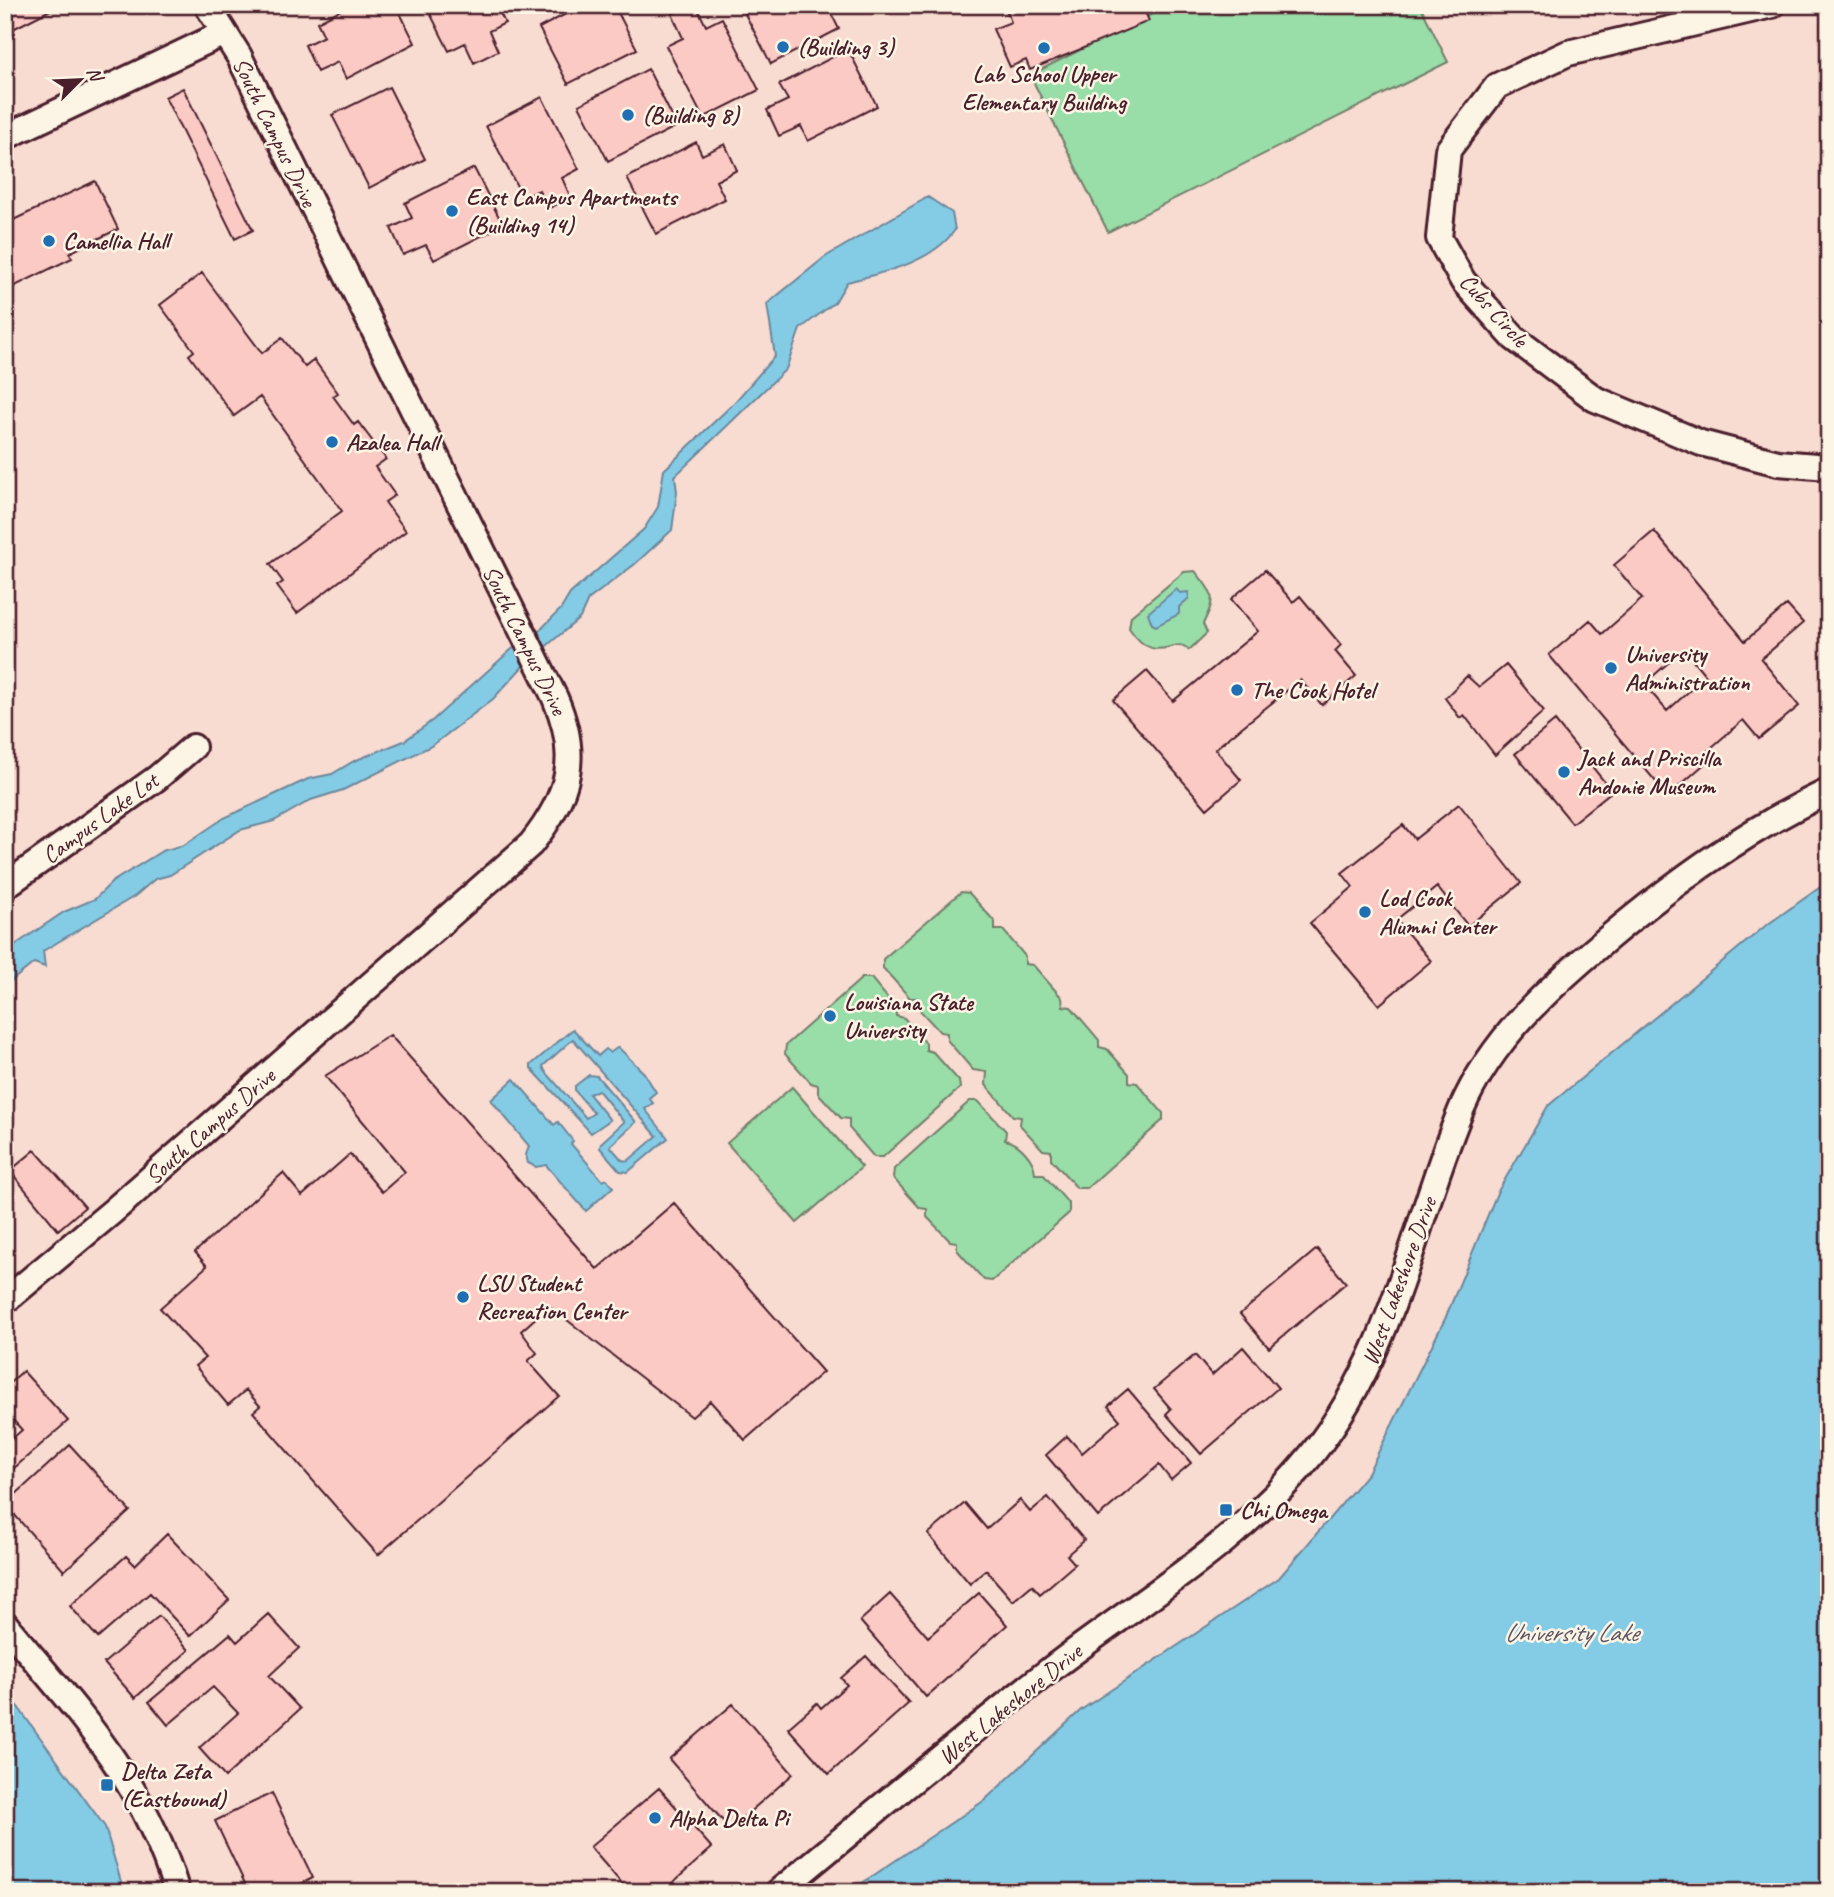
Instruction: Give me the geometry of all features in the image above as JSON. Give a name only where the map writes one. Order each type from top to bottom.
[{"type":"street","name":"South Campus Drive","points":[[5,1301],[102,1221],[531,844],[551,817],[567,773],[570,739],[555,698],[239,56],[207,5]]},
{"type":"street","name":"Cubs Circle","points":[[1772,5],[1619,43],[1568,52],[1497,86],[1448,150],[1439,238],[1463,281],[1514,338],[1595,399],[1701,443],[1777,463],[1829,467]]},
{"type":"street","points":[[5,137],[224,33]]},
{"type":"street","name":"Campus Lake Lot","points":[[5,886],[157,778],[193,747]]},
{"type":"street","name":"West Lakeshore Drive","points":[[778,1892],[1045,1673],[1231,1538],[1288,1480],[1334,1423],[1363,1376],[1392,1311],[1463,1105],[1503,1040],[1554,983],[1672,885],[1767,822],[1829,791]]},
{"type":"street","points":[[5,1624],[92,1728],[132,1786],[158,1835],[177,1892]]},
{"type":"shaded area","name":"Louisiana State University","points":[[5,5],[1829,5],[1829,881],[1764,927],[1548,1106],[1497,1193],[1445,1319],[1368,1473],[1279,1578],[1081,1710],[985,1800],[849,1892],[124,1892],[105,1827],[5,1689]]},
{"type":"green space","points":[[1170,5],[1420,5],[1448,62],[1108,232],[1030,75]]},
{"type":"green space","points":[[1195,571],[1207,586],[1211,597],[1210,608],[1203,624],[1207,633],[1189,650],[1177,645],[1156,649],[1148,647],[1129,628],[1131,616],[1184,572]]},
{"type":"green space","points":[[961,892],[969,893],[995,922],[995,930],[1003,930],[1025,956],[1025,964],[1033,965],[1062,998],[1063,1006],[1071,1007],[1099,1040],[1099,1047],[1107,1049],[1129,1074],[1129,1082],[1137,1083],[1163,1113],[1163,1120],[1087,1188],[1077,1188],[1051,1159],[1051,1151],[1043,1150],[1020,1125],[1021,1117],[1013,1116],[986,1085],[987,1072],[973,1070],[947,1040],[947,1033],[940,1032],[916,1006],[917,998],[910,998],[883,968],[883,959]]},
{"type":"green space","points":[[862,978],[871,978],[896,1008],[896,1016],[904,1018],[926,1043],[926,1050],[933,1052],[959,1081],[960,1088],[883,1157],[874,1157],[849,1128],[849,1119],[841,1118],[818,1093],[818,1085],[811,1083],[785,1054],[786,1045]]},
{"type":"green space","points":[[792,1087],[862,1167],[797,1223],[727,1143]]},
{"type":"green space","points":[[970,1101],[978,1101],[1006,1131],[1005,1140],[1016,1144],[1025,1153],[1035,1174],[1043,1174],[1069,1204],[1069,1213],[992,1281],[984,1280],[957,1250],[957,1242],[950,1241],[927,1217],[927,1209],[920,1208],[893,1178],[894,1169]]},
{"type":"water","points":[[928,197],[952,213],[955,230],[933,251],[906,265],[847,282],[835,302],[800,329],[786,369],[675,476],[677,492],[672,530],[635,564],[588,600],[580,618],[525,664],[493,699],[433,745],[343,790],[311,800],[274,821],[240,830],[170,875],[155,879],[135,896],[43,951],[45,967],[34,963],[5,986],[5,955],[64,912],[95,899],[112,882],[162,851],[184,845],[224,818],[308,779],[332,774],[354,761],[404,741],[433,720],[512,649],[540,630],[561,609],[570,594],[644,529],[658,507],[664,470],[734,403],[775,356],[767,304],[825,257]]},
{"type":"water","points":[[1176,589],[1180,593],[1188,592],[1189,598],[1179,607],[1179,614],[1156,626],[1152,624],[1148,613]]},
{"type":"water","name":"University Lake","points":[[1829,881],[1829,1892],[849,1892],[985,1800],[1081,1710],[1279,1578],[1368,1473],[1445,1319],[1497,1193],[1548,1106],[1764,927]]},
{"type":"water","points":[[573,1029],[598,1056],[606,1049],[610,1053],[618,1047],[644,1073],[656,1092],[649,1098],[653,1103],[645,1109],[668,1138],[628,1172],[620,1171],[600,1148],[601,1143],[624,1122],[598,1090],[589,1094],[610,1120],[591,1133],[531,1065]],"holes":[[[573,1039],[657,1136],[628,1161],[622,1160],[610,1146],[636,1122],[597,1076],[589,1075],[575,1086],[575,1091],[594,1113],[586,1118],[543,1066]]]},
{"type":"water","points":[[514,1079],[554,1125],[558,1122],[573,1141],[571,1144],[603,1181],[607,1179],[613,1187],[586,1211],[546,1165],[536,1167],[528,1163],[526,1155],[529,1146],[491,1100]]},
{"type":"water","points":[[5,1689],[105,1827],[124,1892],[5,1892]]},
{"type":"building","points":[[5,5],[60,5],[5,33]]},
{"type":"building","points":[[350,5],[396,5],[415,43],[346,79],[338,62],[317,72],[305,45],[324,36],[317,22]]},
{"type":"building","points":[[426,5],[496,5],[505,23],[489,31],[498,51],[474,63],[465,43],[449,51]]},
{"type":"building","points":[[583,5],[614,5],[637,49],[568,84],[539,28]]},
{"type":"building","points":[[696,5],[706,26],[722,18],[759,90],[703,118],[666,46],[683,38],[672,14]]},
{"type":"building","name":"(Building 3)","points":[[747,5],[827,5],[839,29],[771,64],[742,8]]},
{"type":"building","name":"Lab School Upper Elementary Building","points":[[1023,5],[1142,5],[1149,21],[1030,70],[1026,60],[1010,67],[993,29],[1011,22],[1007,12]]},
{"type":"building","points":[[848,49],[877,106],[808,141],[801,126],[779,136],[767,110],[788,100],[779,85]]},
{"type":"building","name":"(Building 8)","points":[[648,69],[677,126],[608,161],[579,105]]},
{"type":"building","points":[[389,87],[425,159],[369,188],[332,115]]},
{"type":"building","points":[[183,88],[253,230],[235,239],[165,97]]},
{"type":"building","points":[[542,97],[579,169],[562,178],[571,198],[547,209],[539,190],[523,198],[486,126]]},
{"type":"building","points":[[696,142],[702,155],[725,144],[737,170],[716,181],[725,199],[656,234],[627,178]]},
{"type":"building","name":"East Campus Apartments (Building 14)","points":[[474,168],[503,225],[434,260],[426,245],[403,255],[391,228],[412,218],[405,203]]},
{"type":"building","name":"Camellia Hall","points":[[95,181],[118,229],[69,253],[72,258],[5,291],[5,224]]},
{"type":"building","name":"Azalea Hall","points":[[202,273],[262,353],[282,338],[305,367],[314,360],[338,393],[333,396],[354,425],[358,422],[386,459],[375,467],[395,495],[385,502],[406,531],[297,613],[277,586],[283,582],[270,564],[342,511],[260,397],[234,416],[189,355],[194,351],[160,305]]},
{"type":"building","name":"University Administration","points":[[1654,531],[1745,641],[1787,605],[1803,623],[1761,659],[1799,706],[1759,739],[1743,720],[1704,754],[1709,760],[1668,796],[1549,655],[1590,620],[1602,634],[1642,599],[1614,565]],"holes":[[[1684,649],[1706,676],[1667,711],[1644,684]]]},
{"type":"building","name":"The Cook Hotel","points":[[1265,570],[1293,602],[1300,596],[1341,645],[1335,651],[1356,676],[1322,705],[1300,680],[1215,749],[1241,780],[1207,809],[1113,700],[1147,671],[1173,701],[1258,631],[1231,599]]},
{"type":"building","points":[[1506,665],[1544,711],[1495,755],[1464,715],[1460,718],[1445,698],[1467,676],[1479,687]]},
{"type":"building","name":"Jack and Priscilla Andonie Museum","points":[[1555,721],[1612,791],[1572,823],[1515,754]]},
{"type":"building","name":"Lod Cook Alumni Center","points":[[1459,804],[1521,883],[1468,926],[1437,887],[1396,920],[1431,961],[1379,1005],[1310,923],[1353,887],[1342,873],[1403,825],[1415,839]]},
{"type":"building","name":"LSU Student Recreation Center","points":[[390,1035],[597,1269],[674,1203],[823,1372],[745,1440],[710,1401],[692,1417],[549,1306],[521,1331],[537,1353],[528,1361],[559,1396],[378,1555],[253,1412],[260,1406],[246,1390],[228,1405],[195,1366],[205,1358],[160,1308],[207,1266],[195,1252],[283,1173],[302,1196],[350,1154],[382,1192],[405,1172],[325,1076]]},
{"type":"building","points":[[35,1150],[85,1207],[58,1230],[10,1171]]},
{"type":"building","points":[[1317,1249],[1346,1283],[1269,1348],[1240,1314]]},
{"type":"building","points":[[1243,1347],[1278,1388],[1201,1454],[1166,1414],[1171,1409],[1154,1389],[1195,1355],[1212,1375]]},
{"type":"building","points":[[23,1371],[68,1421],[5,1476],[5,1445],[22,1430],[5,1411],[5,1387]]},
{"type":"building","points":[[1128,1389],[1191,1463],[1171,1480],[1159,1465],[1098,1517],[1046,1455],[1067,1436],[1082,1453],[1120,1420],[1108,1406]]},
{"type":"building","points":[[70,1445],[130,1511],[64,1571],[5,1504]]},
{"type":"building","points":[[1048,1497],[1084,1540],[1067,1555],[1075,1564],[1040,1594],[1032,1585],[1013,1601],[986,1570],[970,1584],[928,1534],[965,1503],[987,1529],[1020,1500],[1030,1512]]},
{"type":"building","points":[[167,1534],[229,1600],[190,1636],[150,1593],[98,1638],[70,1606],[126,1556],[135,1565]]},
{"type":"building","points":[[979,1593],[1007,1625],[926,1697],[860,1621],[890,1594],[928,1637]]},
{"type":"building","points":[[268,1614],[299,1648],[269,1676],[300,1709],[225,1777],[199,1748],[238,1713],[213,1687],[168,1725],[149,1702],[230,1634],[237,1642]]},
{"type":"building","points":[[159,1616],[189,1650],[135,1698],[104,1663]]},
{"type":"building","points":[[866,1656],[909,1703],[829,1774],[788,1728],[817,1703],[821,1708],[847,1685],[841,1678]]},
{"type":"building","points":[[733,1704],[793,1774],[730,1829],[669,1759]]},
{"type":"building","name":"Alpha Delta Pi","points":[[659,1788],[712,1848],[662,1892],[629,1892],[590,1847]]},
{"type":"building","points":[[272,1793],[313,1878],[284,1892],[249,1892],[215,1821]]},
{"type":"place","name":"(Building 3)","points":[[783,47]]},
{"type":"place","name":"Lab School Upper Elementary Building","points":[[1044,48]]},
{"type":"place","name":"(Building 8)","points":[[628,115]]},
{"type":"place","name":"East Campus Apartments (Building 14)","points":[[452,211]]},
{"type":"place","name":"Camellia Hall","points":[[49,241]]},
{"type":"place","name":"Azalea Hall","points":[[332,442]]},
{"type":"place","name":"University Administration","points":[[1611,668]]},
{"type":"place","name":"The Cook Hotel","points":[[1237,690]]},
{"type":"place","name":"Jack and Priscilla Andonie Museum","points":[[1564,772]]},
{"type":"place","name":"Lod Cook Alumni Center","points":[[1365,912]]},
{"type":"place","name":"Louisiana State University","points":[[830,1016]]},
{"type":"place","name":"LSU Student Recreation Center","points":[[463,1297]]},
{"type":"place","name":"Chi Omega","points":[[1226,1510]]},
{"type":"place","name":"Delta Zeta (Eastbound)","points":[[107,1785]]},
{"type":"place","name":"Alpha Delta Pi","points":[[655,1818]]}]
